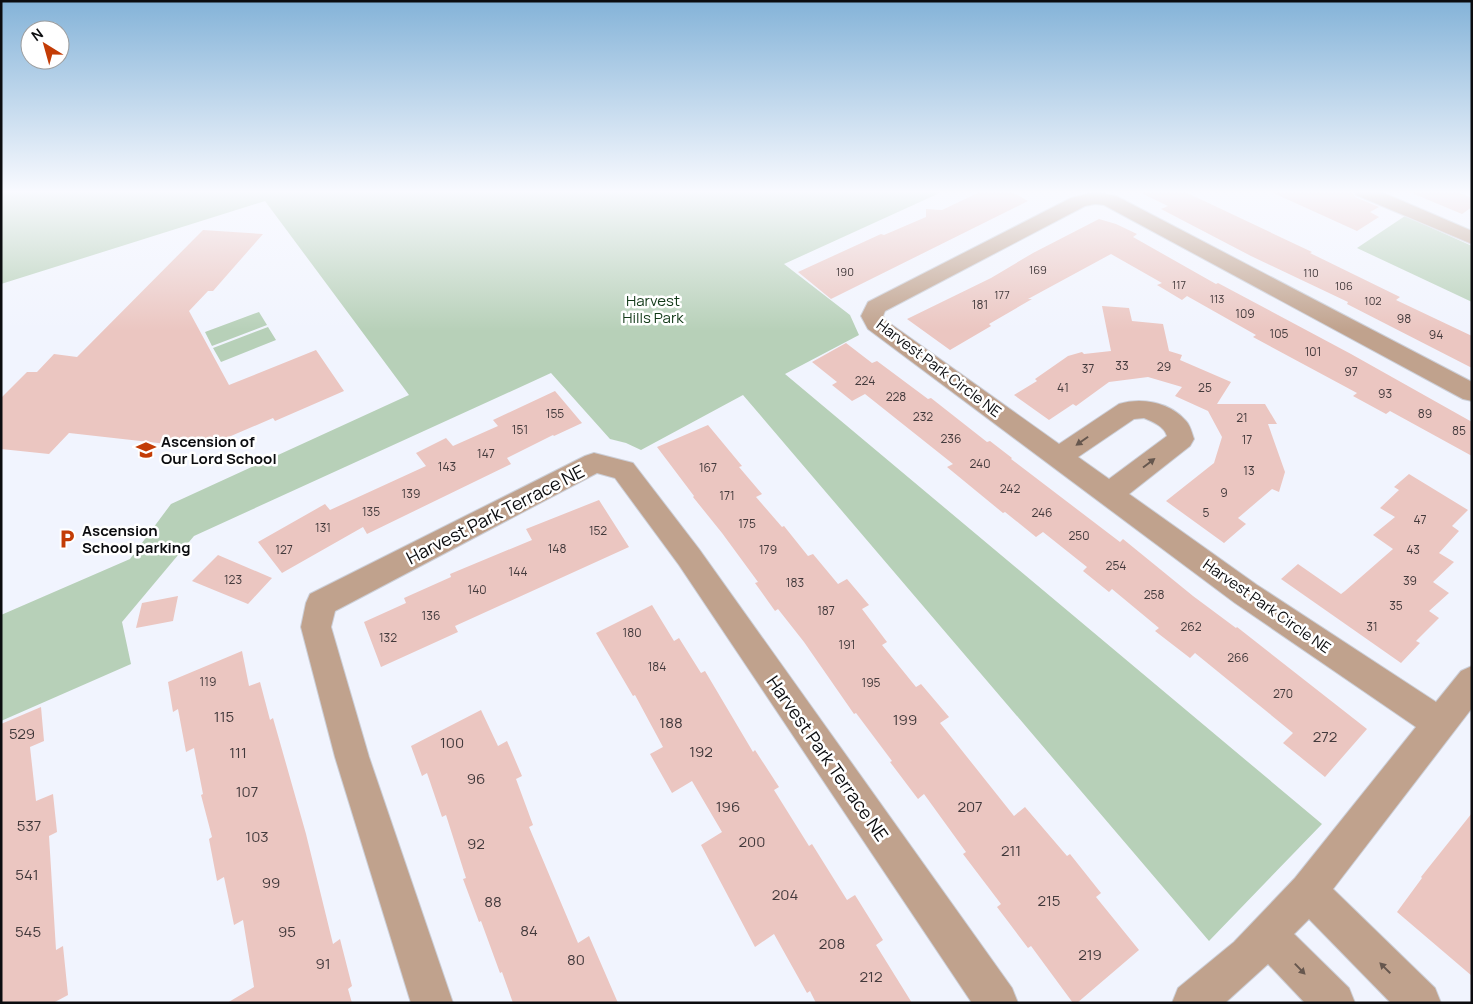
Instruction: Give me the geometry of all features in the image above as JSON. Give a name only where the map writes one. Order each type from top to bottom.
[{"type":"street","name":"Harvest Park Circle NE","points":[[1009,238],[876,307],[872,316],[876,324],[1060,456],[1246,594],[1440,724]]},
{"type":"street","name":"Harvest Park Circle NE","points":[[1180,238],[1472,393]]},
{"type":"street","points":[[1060,456],[1128,410],[1147,409],[1166,418],[1177,427],[1181,439],[1110,493]]},
{"type":"street","name":"Harvest Park Terrace NE","points":[[432,1003],[352,757],[316,627],[321,602],[594,463],[624,470],[689,557],[997,1003]]},
{"type":"street","points":[[1193,1003],[1248,956],[1287,913],[1440,724],[1472,681]]},
{"type":"street","points":[[1287,913],[1334,1003]]},
{"type":"street","points":[[1287,913],[1420,1003]]},
{"type":"green space","name":"Harvest Hills Park","points":[[1,238],[148,238],[1,284]]},
{"type":"green space","name":"Harvest Hills Park","points":[[292,238],[841,238],[784,264],[850,315],[859,335],[785,374],[1322,824],[1209,941],[743,395],[641,450],[626,443],[610,439],[551,373],[194,536],[122,622],[131,664],[1,721],[1,615],[130,559],[171,504],[409,395]]},
{"type":"green space","points":[[1372,238],[1454,238],[1472,246],[1472,302],[1357,248]]},
{"type":"green space","points":[[259,312],[267,325],[212,346],[205,332]]},
{"type":"green space","points":[[268,327],[276,340],[221,362],[213,348]]},
{"type":"building","points":[[195,238],[260,238],[213,291],[208,291],[189,311],[229,385],[316,350],[344,391],[275,421],[273,418],[203,448],[69,433],[49,454],[1,449],[1,398],[27,372],[37,372],[54,354],[77,357]]},
{"type":"building","points":[[873,238],[954,238],[831,299],[798,272]]},
{"type":"building","points":[[1062,238],[1135,238],[1216,284],[1218,283],[1351,354],[1472,422],[1472,456],[1390,411],[1386,414],[1353,396],[1357,393],[1253,337],[1256,335],[1187,296],[1182,300],[1157,285],[1162,283],[1111,254],[1028,299],[1032,299],[950,350],[907,319],[991,278]]},
{"type":"building","points":[[1216,238],[1282,238],[1312,252],[1310,253],[1400,297],[1396,300],[1472,336],[1472,368],[1347,304],[1348,302]]},
{"type":"building","points":[[1102,306],[1129,308],[1132,321],[1163,324],[1169,351],[1182,355],[1180,360],[1231,382],[1217,404],[1265,404],[1277,424],[1268,424],[1285,472],[1279,492],[1272,489],[1238,518],[1246,524],[1224,543],[1166,501],[1214,463],[1222,437],[1208,411],[1175,396],[1182,387],[1148,377],[1109,382],[1076,406],[1073,404],[1049,420],[1014,395],[1037,381],[1035,379],[1068,356],[1082,352],[1084,354],[1111,351]]},
{"type":"building","points":[[846,343],[872,363],[877,361],[928,399],[931,398],[987,442],[990,441],[1120,542],[1123,539],[1193,596],[1237,627],[1367,729],[1325,777],[1283,743],[1293,733],[1195,653],[1190,658],[1155,631],[1159,628],[1112,589],[1109,592],[1083,571],[1087,567],[1043,532],[1036,537],[1005,512],[1003,513],[947,467],[953,464],[865,394],[852,401],[832,385],[837,382],[812,362]]},
{"type":"building","points":[[555,391],[582,423],[507,458],[511,464],[367,534],[363,527],[282,573],[258,542],[325,504],[330,510],[426,466],[416,453],[446,438],[453,446],[498,426],[493,420]]},
{"type":"building","points":[[708,425],[742,466],[739,467],[762,494],[756,497],[782,527],[784,526],[808,556],[813,554],[838,584],[847,579],[869,605],[862,609],[887,642],[882,645],[916,687],[921,684],[949,717],[940,723],[1014,816],[1025,807],[1067,856],[1070,854],[1101,893],[1096,897],[1139,950],[1077,1003],[1073,1003],[1031,946],[1028,948],[997,907],[1001,904],[963,854],[966,852],[924,794],[918,799],[856,713],[854,714],[804,642],[778,609],[775,611],[755,583],[758,582],[657,447]]},
{"type":"building","points":[[1409,474],[1468,510],[1452,526],[1459,531],[1439,553],[1454,562],[1433,582],[1449,593],[1429,611],[1439,618],[1416,641],[1420,643],[1401,663],[1281,579],[1298,564],[1341,594],[1345,591],[1393,549],[1373,535],[1395,517],[1380,508],[1399,490],[1394,487]]},
{"type":"building","points":[[599,500],[629,547],[455,626],[458,632],[381,667],[364,622],[406,603],[404,598],[451,577],[450,574],[532,540],[526,529]]},
{"type":"building","points":[[218,555],[272,578],[248,604],[192,581]]},
{"type":"building","points":[[178,596],[173,621],[136,628],[142,603]]},
{"type":"building","points":[[652,605],[674,641],[679,638],[701,673],[705,671],[753,752],[755,750],[779,787],[774,790],[809,846],[812,844],[847,900],[855,895],[883,940],[876,945],[912,1003],[816,1003],[810,991],[807,993],[774,934],[755,947],[701,845],[722,832],[692,781],[672,793],[650,754],[663,747],[635,695],[633,696],[596,633]]},
{"type":"building","points":[[242,651],[249,686],[260,682],[270,720],[273,718],[306,834],[333,944],[340,939],[352,986],[348,989],[352,1003],[227,1003],[254,987],[243,920],[234,925],[224,877],[217,881],[209,839],[212,837],[201,795],[203,794],[194,748],[186,752],[178,709],[173,712],[168,682]]},
{"type":"building","points":[[41,707],[44,741],[30,747],[36,801],[53,794],[57,832],[49,836],[56,950],[63,946],[68,995],[53,1003],[1,1003],[1,724]]},
{"type":"building","points":[[481,710],[498,746],[507,741],[522,776],[516,779],[533,825],[529,827],[578,943],[589,936],[618,1003],[513,1003],[463,879],[466,878],[446,815],[442,817],[427,773],[422,776],[411,746]]},
{"type":"building","points":[[1472,813],[1472,976],[1397,912],[1421,877]]},
{"type":"place","name":"Ascension of Our Lord School","points":[[146,450]]},
{"type":"place","name":"Ascension School parking","points":[[67,539]]}]
